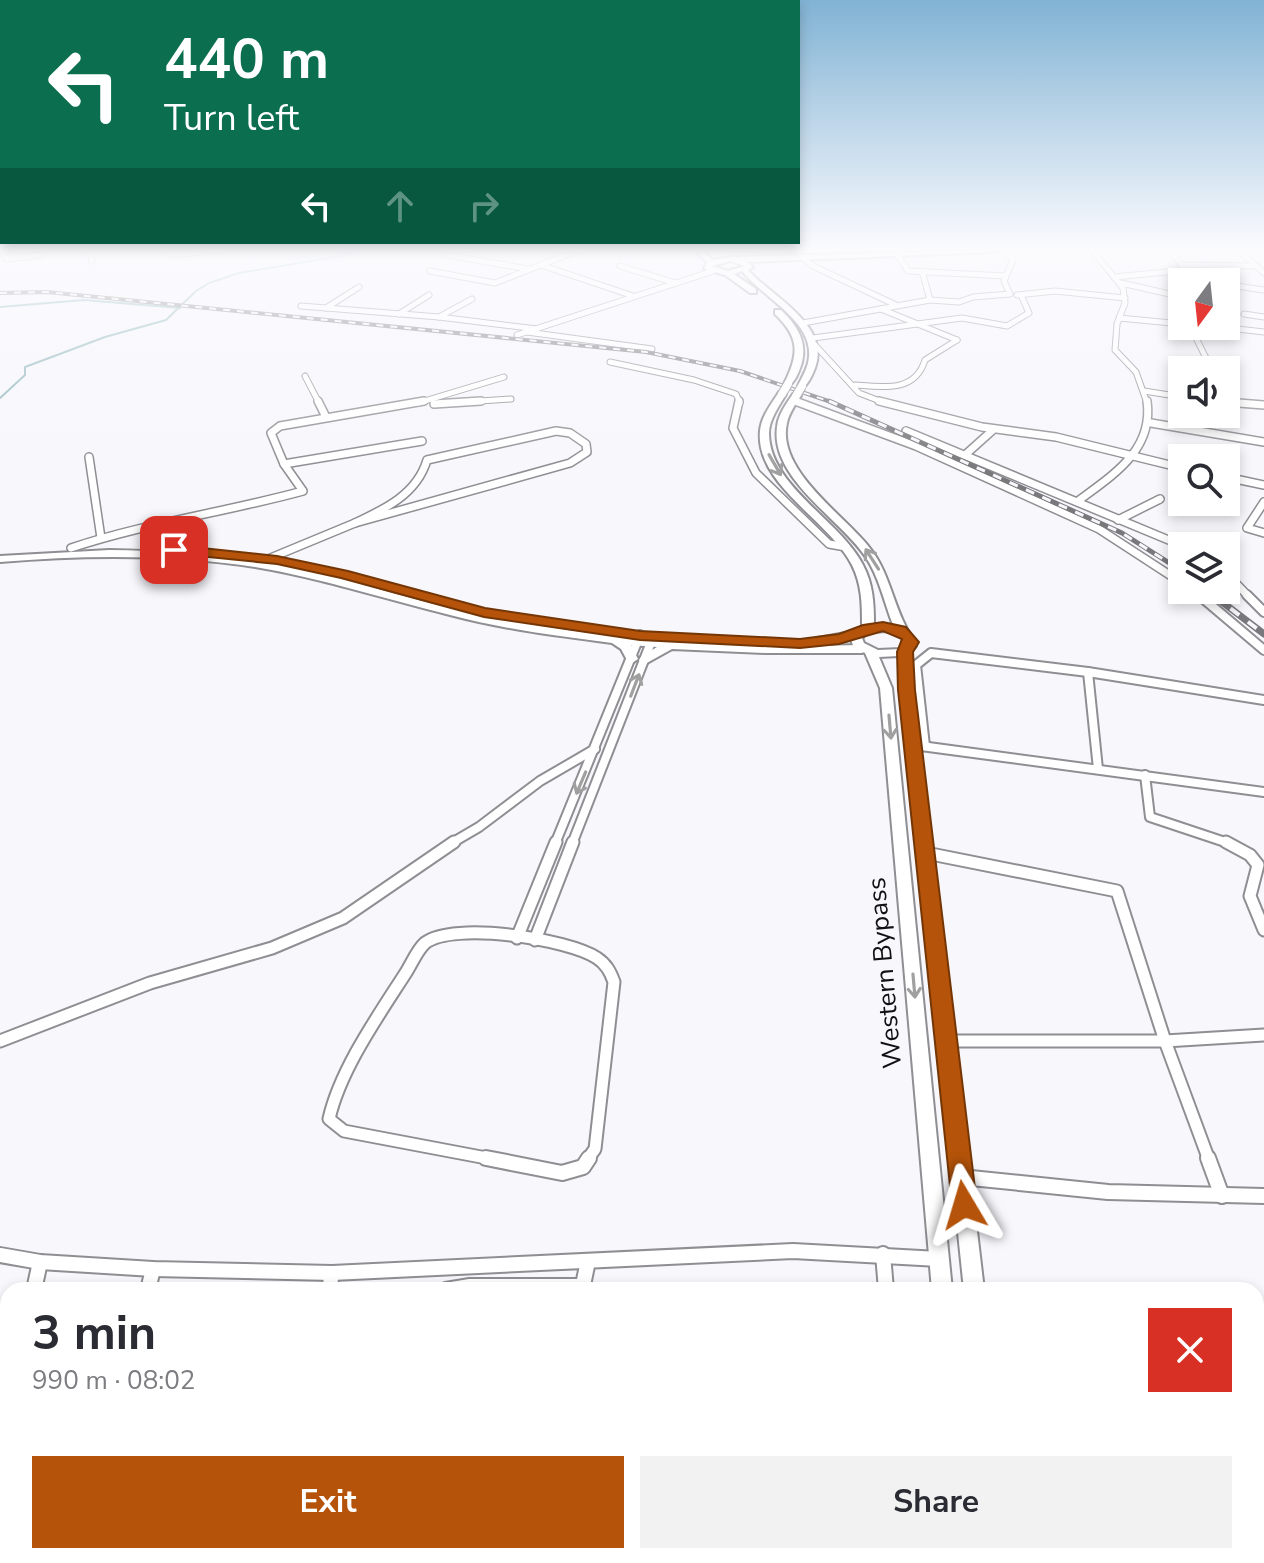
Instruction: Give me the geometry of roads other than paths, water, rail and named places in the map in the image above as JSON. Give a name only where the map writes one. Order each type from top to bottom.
[{"type":"main road","points":[[789,323],[799,337],[800,361],[764,429],[769,457],[792,490],[846,547],[865,579],[870,606],[862,632]]},
{"type":"main road","points":[[0,556],[126,554],[259,565],[332,579],[478,618],[614,639],[786,644],[883,627],[901,631],[885,580],[866,549],[805,484],[785,455],[780,432],[814,365],[814,342],[803,323]]},
{"type":"main road","points":[[0,556],[71,548],[185,550],[268,559],[343,574],[484,612],[671,645],[788,651],[867,651],[885,656],[905,652]]},
{"type":"main road","name":"Western Bypass","points":[[901,631],[911,642],[905,652],[920,746],[926,853],[973,1282]]},
{"type":"main road","name":"Western Bypass","points":[[862,632],[856,641],[867,651],[886,688],[941,1282]]},
{"type":"main road","points":[[614,639],[638,659],[671,645]]},
{"type":"street","points":[[488,323],[537,329]]},
{"type":"street","points":[[517,335],[555,323]]},
{"type":"street","points":[[855,385],[900,387],[923,372],[925,360],[957,340],[913,323]]},
{"type":"street","points":[[814,342],[936,323]]},
{"type":"street","points":[[1078,501],[1119,470],[1149,433],[1151,423],[1144,391],[1135,370],[1115,350],[1118,323]]},
{"type":"street","points":[[1240,329],[1264,332]]},
{"type":"street","points":[[527,332],[652,349]]},
{"type":"street","points":[[814,342],[864,396],[994,429],[1056,437],[1168,465]]},
{"type":"street","points":[[610,362],[694,380],[736,394],[740,403],[733,428],[756,473],[829,544],[846,547]]},
{"type":"street","points":[[305,376],[326,417]]},
{"type":"street","points":[[414,404],[504,377]]},
{"type":"street","points":[[1144,391],[1168,395]]},
{"type":"street","points":[[797,394],[1099,529],[1168,574]]},
{"type":"street","points":[[71,548],[101,538],[233,510],[303,491],[284,464],[271,433],[280,426],[414,404],[511,399]]},
{"type":"street","points":[[1240,403],[1264,405]]},
{"type":"street","points":[[1151,423],[1264,442]]},
{"type":"street","points":[[965,455],[994,429]]},
{"type":"street","points":[[268,559],[355,523],[402,498],[421,477],[427,460],[556,431],[570,433],[586,444],[587,452],[570,463],[355,523]]},
{"type":"street","points":[[906,431],[1168,540]]},
{"type":"street","points":[[284,464],[422,441]]},
{"type":"street","points":[[89,457],[101,538]]},
{"type":"street","points":[[1240,480],[1264,485]]},
{"type":"street","points":[[1118,520],[1160,499]]},
{"type":"street","points":[[1264,502],[1247,528],[1264,533]]},
{"type":"street","points":[[1240,586],[1263,608]]},
{"type":"street","points":[[1212,604],[1264,650]]},
{"type":"street","points":[[535,940],[645,639]]},
{"type":"street","points":[[517,938],[595,749],[645,639]]},
{"type":"street","points":[[1264,700],[1088,672],[931,653],[916,665],[920,746],[1264,792]]},
{"type":"street","points":[[1088,672],[1098,769]]},
{"type":"street","points":[[0,1041],[150,983],[272,948],[343,918],[369,903],[421,862],[479,827],[540,781],[595,749]]},
{"type":"street","points":[[1145,775],[1150,817],[1237,847],[1253,856],[1258,865],[1250,896],[1264,930]]},
{"type":"street","points":[[926,853],[1114,888],[1165,1041],[1222,1196]]},
{"type":"street","points":[[460,932],[535,940],[590,954],[606,965],[614,982],[595,1149],[583,1167],[562,1173],[344,1131],[329,1119],[333,1101],[375,1020],[424,944],[460,932]]},
{"type":"street","points":[[946,1041],[1165,1041],[1264,1035]]},
{"type":"street","points":[[961,1177],[1108,1192],[1264,1196]]},
{"type":"street","points":[[0,1255],[40,1262],[153,1269],[332,1273],[793,1251],[939,1259]]},
{"type":"street","points":[[883,1254],[885,1282]]},
{"type":"street","points":[[584,1282],[588,1261]]},
{"type":"street","points":[[36,1282],[40,1262]]},
{"type":"street","points":[[150,1282],[153,1269]]},
{"type":"street","points":[[330,1282],[332,1273]]},
{"type":"waterway","points":[[0,398],[25,375],[25,367],[105,337],[155,323]]},
{"type":"railway","points":[[356,323],[646,352],[740,371],[832,402]]},
{"type":"railway","points":[[832,402],[1122,533],[1168,562]]},
{"type":"railway","points":[[1225,604],[1264,634]]}]
